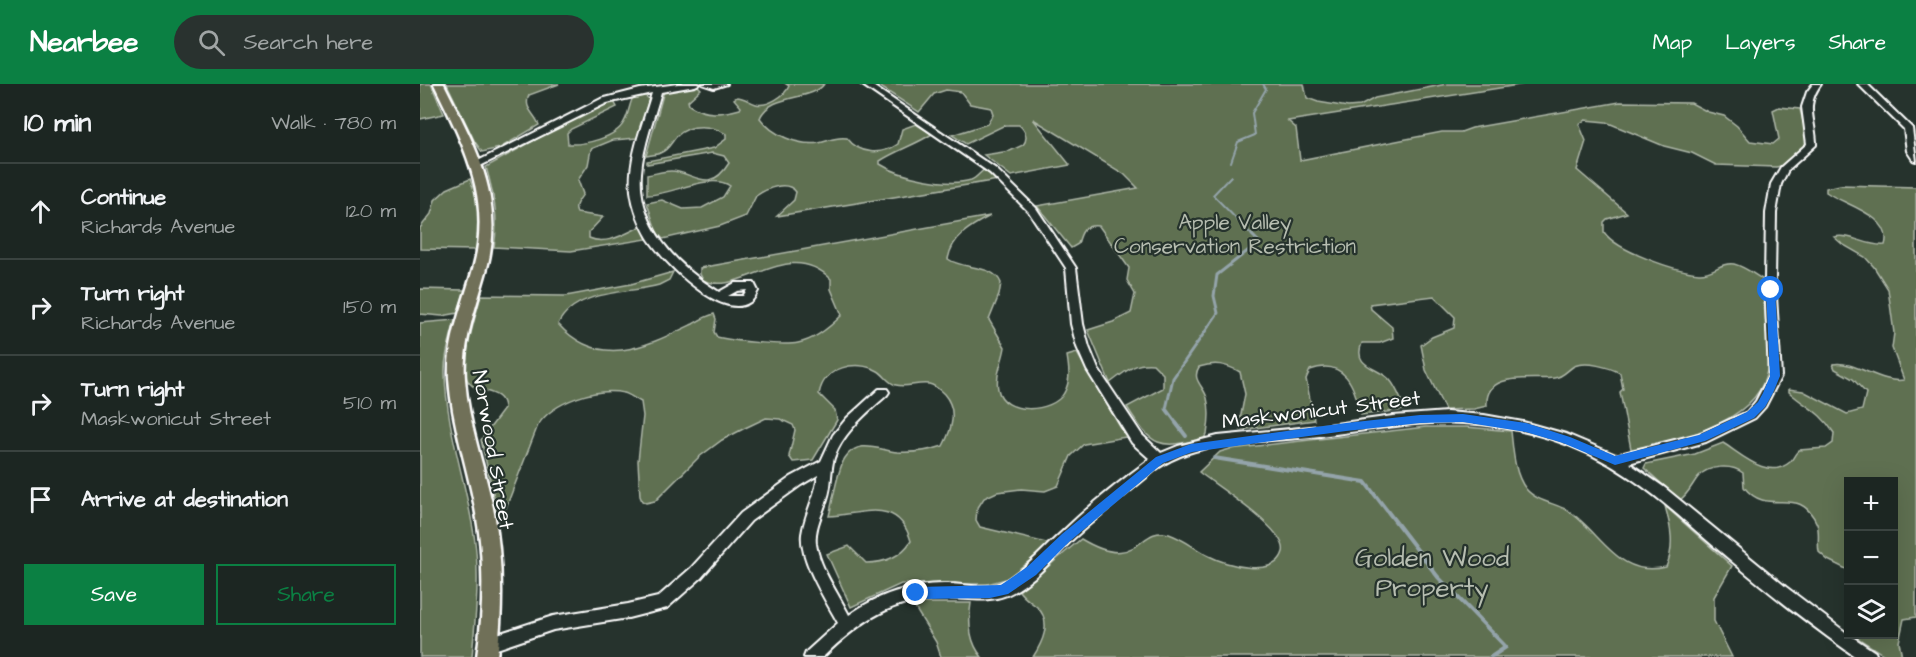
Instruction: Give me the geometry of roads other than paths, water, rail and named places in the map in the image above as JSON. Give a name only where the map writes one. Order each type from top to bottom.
[{"type":"main road","name":"Norwood Street","points":[[439,84],[475,165],[486,196],[488,232],[481,267],[458,344],[456,375],[461,411],[488,528],[491,592],[487,651]]},
{"type":"street","points":[[475,165],[591,106],[627,94],[695,84]]},
{"type":"street","points":[[706,84],[714,87],[723,84]]},
{"type":"street","points":[[865,84],[993,171],[1033,210],[1071,268],[1077,324],[1083,347],[1093,370],[1137,439],[1160,460]]},
{"type":"street","points":[[1615,461],[1701,438],[1751,415],[1761,404],[1775,376],[1770,279],[1771,213],[1776,184],[1784,169],[1811,145],[1812,135],[1806,104],[1810,91],[1817,84]]},
{"type":"street","points":[[1862,84],[1908,128],[1912,151],[1916,158]]},
{"type":"street","points":[[657,89],[639,156],[636,176],[637,200],[652,236],[665,253],[691,279],[720,296]]},
{"type":"street","points":[[847,626],[814,556],[809,542],[810,531],[825,484],[827,464],[842,432],[883,392]]},
{"type":"street","name":"Maskwonicut Street","points":[[812,657],[847,626],[882,602],[934,591],[1004,590],[1031,571],[1074,530],[1160,460],[1191,448],[1228,441],[1420,419],[1463,418],[1526,428],[1566,440],[1615,461],[1665,496],[1732,553],[1869,657]]},
{"type":"street","points":[[487,651],[553,623],[662,603],[696,573],[746,517],[787,487],[827,464]]},
{"type":"waterway","points":[[1231,162],[1238,142],[1255,135],[1252,113],[1266,89],[1263,84]]},
{"type":"waterway","points":[[1231,176],[1213,195],[1253,236]]},
{"type":"waterway","points":[[1177,424],[1166,409],[1173,378],[1218,313],[1214,296],[1217,275],[1259,242],[1253,236]]},
{"type":"waterway","points":[[1176,423],[1186,436]]},
{"type":"waterway","points":[[1214,458],[1365,482],[1438,577],[1506,647],[1491,657]]},
{"type":"park label","name":"Apple Valley Conservation Restriction","points":[[1235,234]]},
{"type":"park label","name":"Golden Wood Property","points":[[1432,573]]}]
